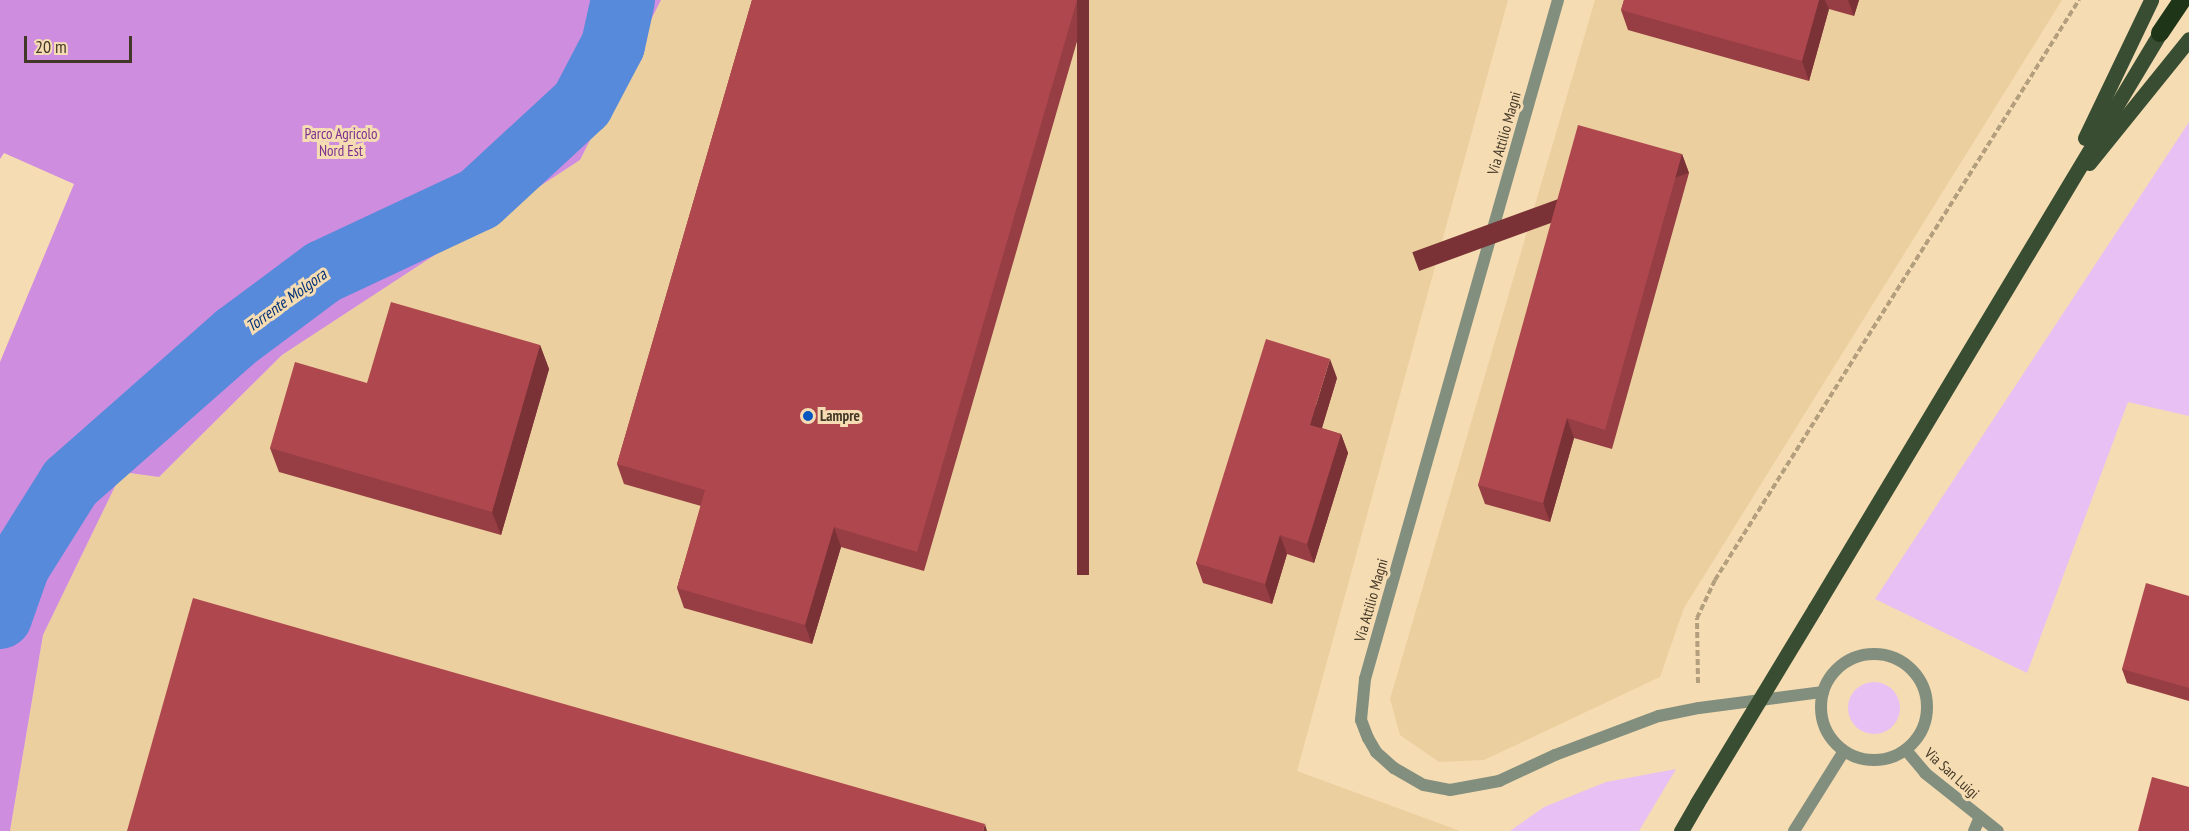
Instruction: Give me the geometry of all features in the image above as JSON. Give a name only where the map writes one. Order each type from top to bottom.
[{"type":"highway","points":[[2160,33],[2177,0]]},
{"type":"highway","points":[[2160,33],[2182,0]]},
{"type":"main road","points":[[2049,212],[2151,0]]},
{"type":"main road","points":[[1681,831],[2049,212],[2160,33]]},
{"type":"main road","points":[[2049,212],[2189,39]]},
{"type":"street","name":"Via Attilio Magni","points":[[1558,0],[1365,679],[1361,720],[1376,752],[1394,768],[1424,785],[1450,790],[1499,781],[1603,736],[1659,716],[1699,708],[1823,692]]},
{"type":"street","points":[[1880,654],[1898,659],[1912,670],[1923,686],[1928,704],[1926,722],[1918,738],[1906,750],[1892,758],[1875,760],[1859,758],[1844,751],[1832,740],[1824,725],[1821,709],[1823,692],[1831,676],[1845,663],[1861,656],[1880,654]]},
{"type":"street","name":"Via San Luigi","points":[[1906,750],[1925,773],[1998,831]]},
{"type":"street","points":[[1794,831],[1844,751]]},
{"type":"street","name":"Via San Luigi","points":[[1974,831],[1980,817]]},
{"type":"path","points":[[1699,708],[1697,618],[1715,580],[2079,0]]},
{"type":"shaded area","name":"Lampre","points":[[661,0],[1508,0],[1297,771],[1460,831],[10,831],[43,635],[122,472],[159,477],[282,355],[580,160]]},
{"type":"shaded area","points":[[1595,0],[2062,0],[1684,608],[1660,677],[1484,760],[1439,762],[1400,735],[1390,699]]},
{"type":"shaded area","points":[[2189,122],[2189,416],[2128,402],[2027,673],[1875,599]]},
{"type":"shaded area","points":[[1874,682],[1884,684],[1892,690],[1898,698],[1900,708],[1898,718],[1892,726],[1884,732],[1874,734],[1864,732],[1856,726],[1850,718],[1848,708],[1850,698],[1856,690],[1864,684]]},
{"type":"shaded area","points":[[1676,769],[1639,831],[1510,831],[1544,807],[1606,782]]},
{"type":"green space","name":"Parco Agricolo Nord Est","points":[[0,0],[661,0],[580,160],[282,355],[159,477],[122,472],[43,635],[10,831],[0,831],[0,362],[74,184],[4,153],[0,159]]},
{"type":"building","points":[[752,0],[1077,0],[917,552],[834,527],[805,625],[677,588],[705,490],[617,464]]},
{"type":"building","points":[[1624,0],[1819,0],[1802,61],[1621,10]]},
{"type":"building","points":[[1578,125],[1682,154],[1605,430],[1567,418],[1543,503],[1478,485]]},
{"type":"building","points":[[391,302],[540,345],[492,512],[270,448],[295,362],[367,383]]},
{"type":"building","points":[[1266,339],[1330,359],[1310,425],[1341,434],[1307,544],[1280,535],[1265,584],[1196,563]]},
{"type":"building","points":[[2146,583],[2189,596],[2189,688],[2122,669]]},
{"type":"building","points":[[193,598],[985,824],[983,831],[127,831]]},
{"type":"building","points":[[2152,777],[2189,787],[2189,831],[2138,831]]},
{"type":"waterway","name":"Torrente Molgora","points":[[0,617],[18,566],[70,483],[237,336],[323,272],[479,199],[582,104],[613,45],[623,0]]},
{"type":"place","name":"Lampre","points":[[808,416]]}]
